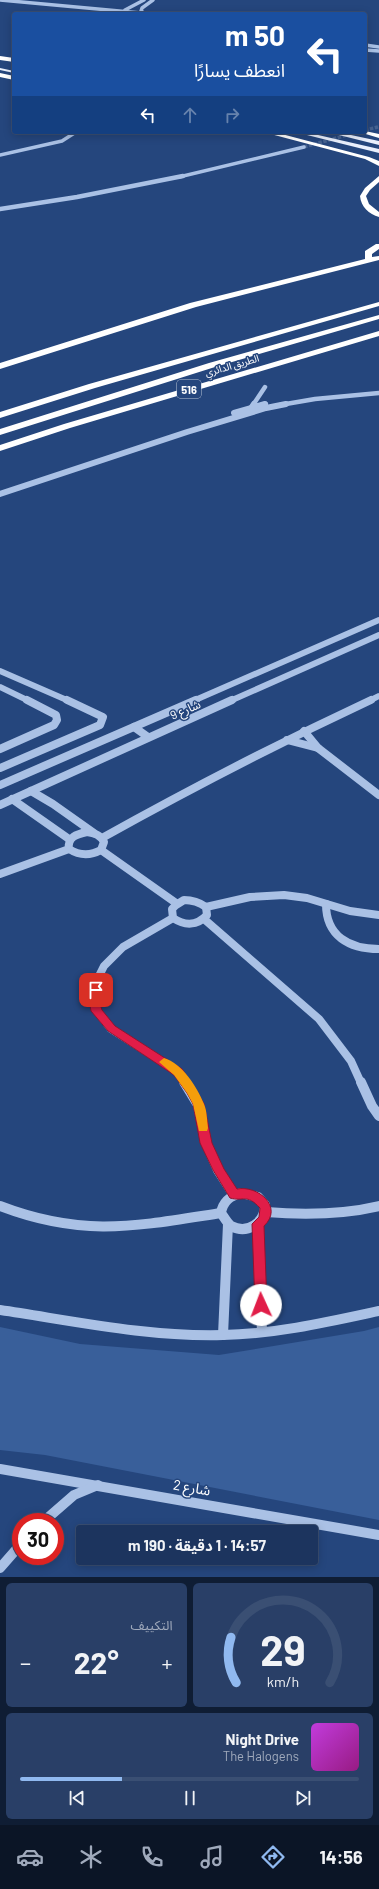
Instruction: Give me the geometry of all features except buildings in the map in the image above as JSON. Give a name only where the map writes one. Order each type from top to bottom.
[{"type":"highway","points":[[0,58],[12,60]]},
{"type":"highway","points":[[0,75],[12,78]]},
{"type":"highway","points":[[367,133],[379,136]]},
{"type":"highway","points":[[275,134],[368,158],[379,164]]},
{"type":"highway","points":[[379,178],[367,189],[363,196],[363,200],[368,208],[379,215]]},
{"type":"highway","points":[[369,261],[368,253],[379,246]]},
{"type":"highway","points":[[0,366],[193,304],[379,258]]},
{"type":"highway","name":"الطريق الدائري","points":[[0,415],[92,386],[379,304]]},
{"type":"highway","name":"الطريق الدائري","points":[[0,432],[183,374],[379,317]]},
{"type":"highway","name":"الطريق الدائري","points":[[0,448],[138,404],[379,333]]},
{"type":"main road","points":[[0,63],[12,65]]},
{"type":"main road","points":[[0,69],[12,72]]},
{"type":"main road","points":[[307,134],[379,151]]},
{"type":"main road","points":[[340,134],[379,142]]},
{"type":"main road","points":[[358,134],[379,142]]},
{"type":"main road","points":[[322,145],[379,151]]},
{"type":"street","points":[[0,0],[132,12]]},
{"type":"street","points":[[121,11],[133,7],[144,0]]},
{"type":"street","points":[[142,12],[141,11],[142,8],[153,0]]},
{"type":"street","points":[[0,3],[91,12]]},
{"type":"street","points":[[367,44],[379,47]]},
{"type":"street","points":[[367,50],[379,51]]},
{"type":"street","points":[[0,155],[62,141],[73,134]]},
{"type":"street","points":[[0,209],[147,184],[220,169],[304,147]]},
{"type":"street","points":[[252,407],[265,387]]},
{"type":"street","points":[[187,432],[200,424],[252,407],[300,397],[379,389]]},
{"type":"street","points":[[0,494],[187,432],[200,430],[254,412],[290,403],[328,397],[379,393]]},
{"type":"street","name":"شارع 9","points":[[0,785],[379,620]]},
{"type":"street","name":"شارع 9","points":[[0,805],[148,737],[379,636]]},
{"type":"street","points":[[0,671],[93,711],[103,717],[100,725],[0,768]]},
{"type":"street","points":[[0,687],[51,711],[56,715],[58,720],[54,725],[0,748]]},
{"type":"street","points":[[102,838],[209,779],[304,731],[379,696]]},
{"type":"street","points":[[134,727],[148,737]]},
{"type":"street","points":[[304,731],[318,748],[379,795]]},
{"type":"street","points":[[287,740],[318,748]]},
{"type":"street","points":[[31,791],[54,804],[102,838],[104,842],[101,850],[88,855],[80,855],[69,848]]},
{"type":"street","points":[[12,799],[69,839]]},
{"type":"street","points":[[69,839],[80,833],[94,833]]},
{"type":"street","points":[[69,839],[69,848]]},
{"type":"street","points":[[0,874],[69,848]]},
{"type":"street","points":[[101,850],[176,903]]},
{"type":"street","points":[[206,907],[207,911],[204,919],[193,924],[185,924],[173,918],[171,913],[172,908],[176,903],[184,900],[193,900],[206,907],[244,898],[269,895],[296,896],[360,914],[379,914]]},
{"type":"street","points":[[326,904],[328,922],[339,936],[357,946],[379,949]]},
{"type":"street","points":[[173,918],[123,947],[104,966],[98,980],[94,1000],[97,1011],[111,1028],[178,1072],[198,1104],[206,1143],[218,1170],[234,1195]]},
{"type":"street","points":[[204,919],[319,1019],[351,1061],[372,1106],[379,1116]]},
{"type":"street","points":[[241,1193],[256,1196],[265,1206],[266,1212],[264,1219],[258,1224],[249,1228],[238,1228],[228,1224],[221,1213],[222,1205],[226,1199],[241,1193]]},
{"type":"street","points":[[0,1206],[18,1214],[56,1223],[92,1226],[138,1226],[221,1213]]},
{"type":"street","points":[[266,1212],[322,1216],[345,1214],[379,1206]]},
{"type":"street","points":[[224,1335],[228,1224]]},
{"type":"street","points":[[258,1224],[262,1332]]},
{"type":"street","points":[[0,1310],[142,1332],[224,1335],[311,1326],[379,1311]]},
{"type":"street","name":"شارع 2","points":[[0,1469],[99,1485],[379,1535]]},
{"type":"street","points":[[53,1513],[74,1495],[99,1485]]},
{"type":"street","points":[[0,1568],[12,1554]]},
{"type":"shaded area","points":[[0,1327],[80,1344],[219,1355],[364,1331],[379,1327],[379,1520],[45,1455],[0,1450]]},
{"type":"tunnel","points":[[367,130],[378,127]]},
{"type":"tunnel","points":[[304,147],[351,134]]},
{"type":"slow traffic","points":[[164,1062],[178,1072],[191,1091],[198,1104],[203,1128]]},
{"type":"route","points":[[96,990],[94,1000],[97,1011],[111,1028],[178,1072],[191,1091],[198,1104],[206,1143],[218,1170],[234,1195],[241,1193],[256,1196],[265,1206],[266,1212],[264,1219],[258,1224],[261,1305]]}]
